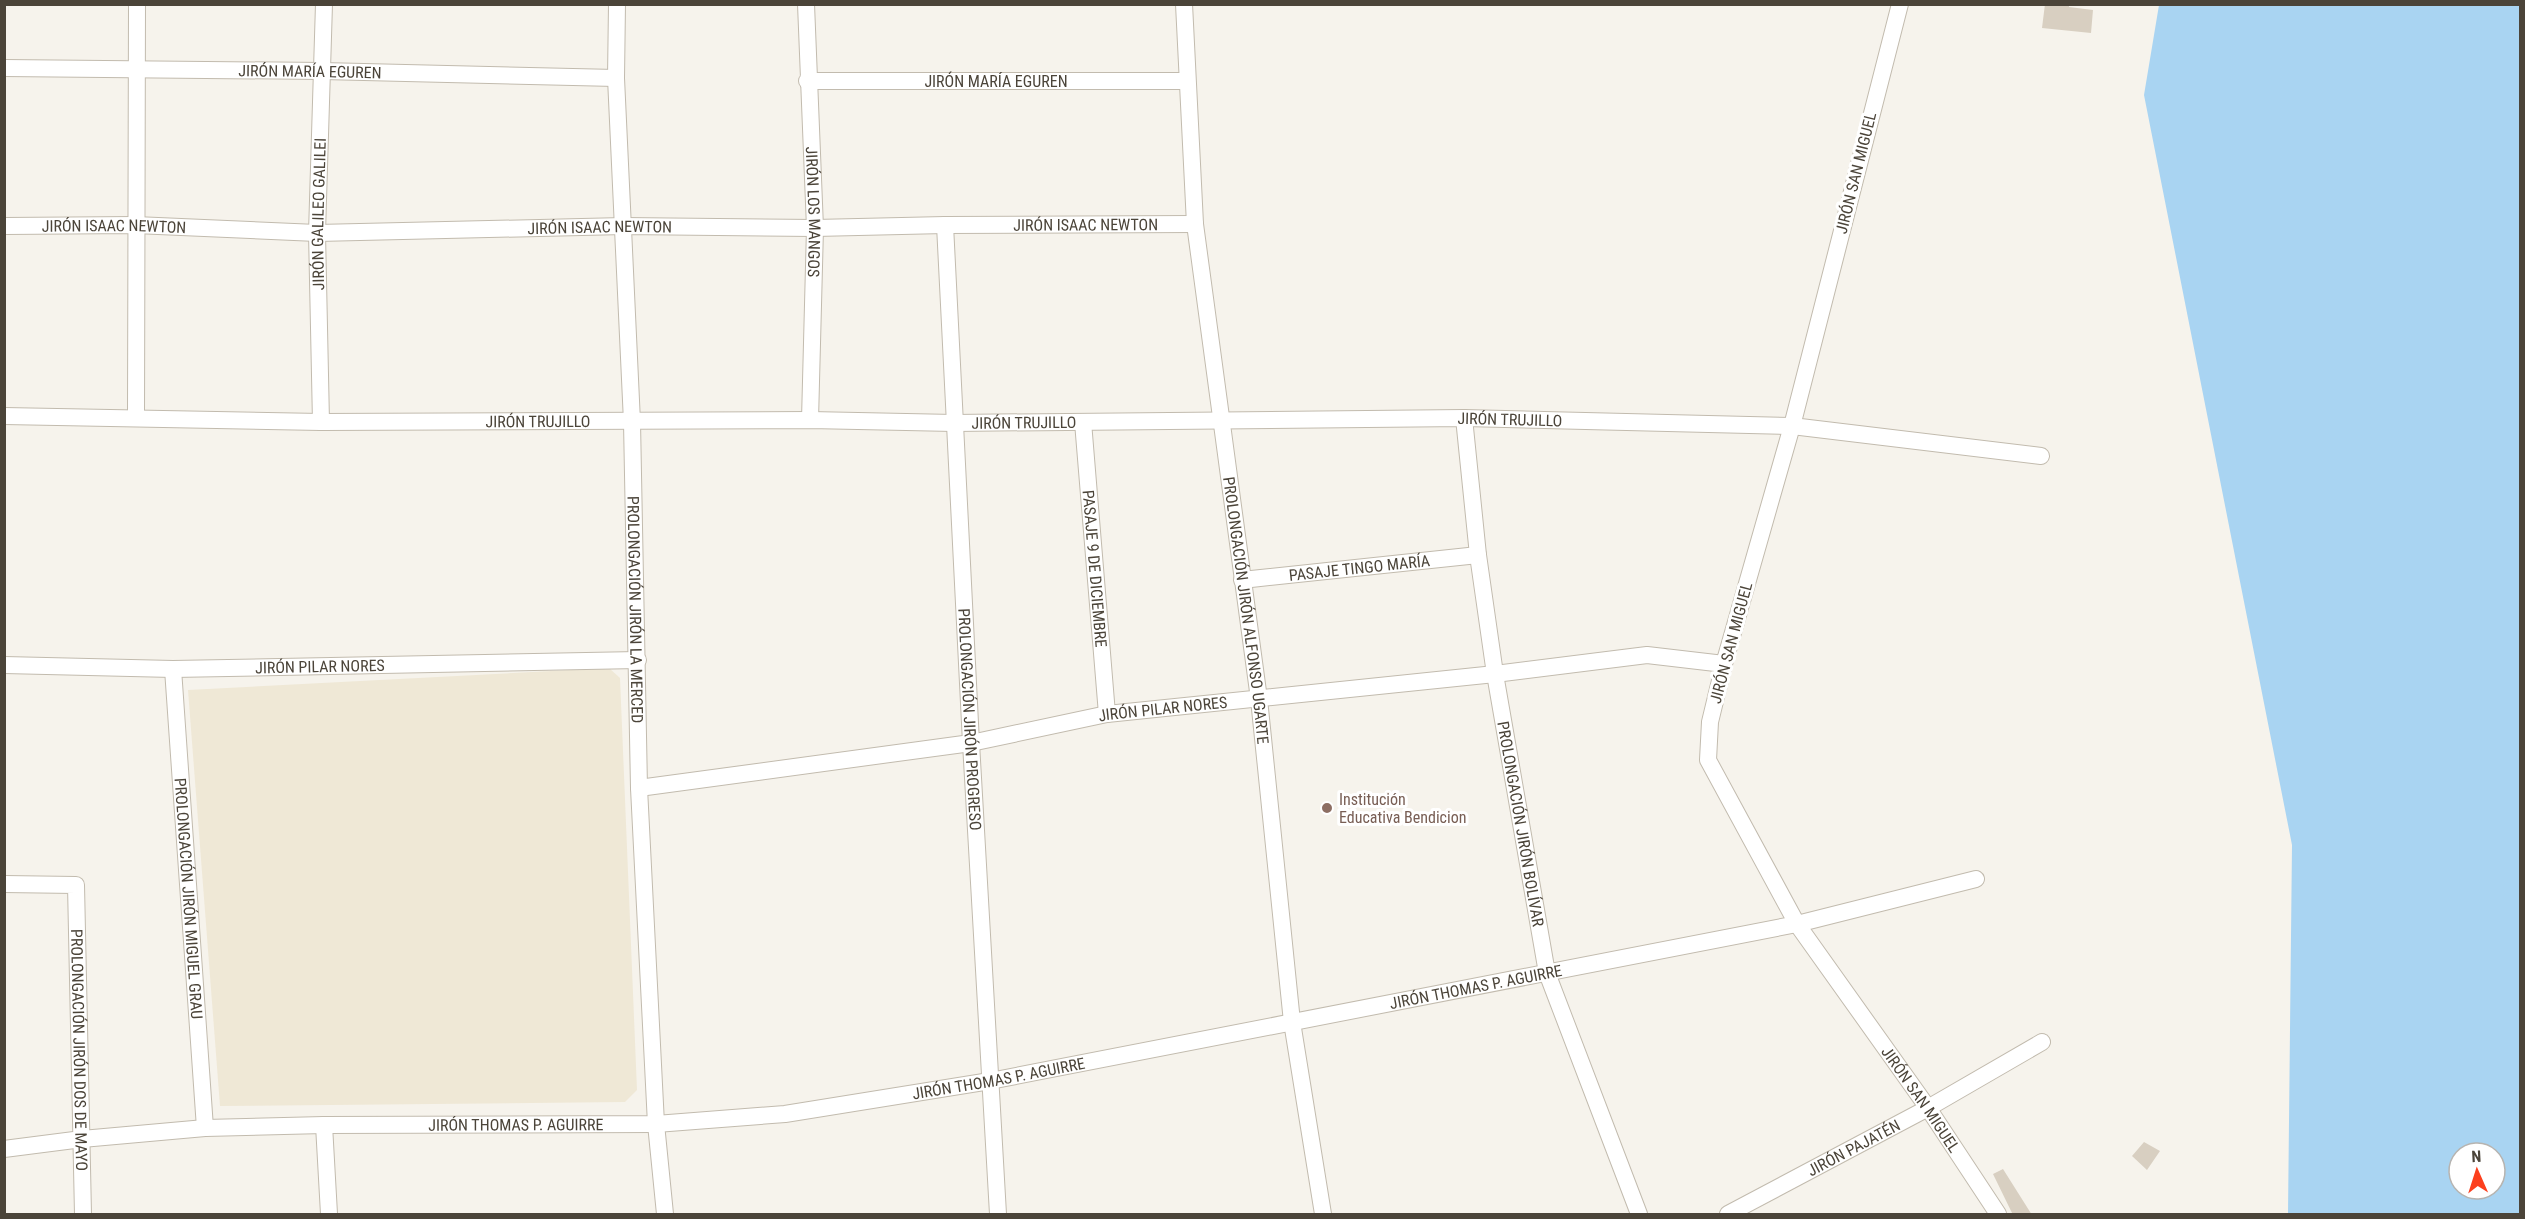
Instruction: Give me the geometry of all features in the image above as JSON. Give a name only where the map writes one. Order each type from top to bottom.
[{"type":"street","points":[[136,417],[135,70],[137,4]]},
{"type":"street","name":"JIRÓN GALILEO GALILEI","points":[[321,422],[317,233],[324,4]]},
{"type":"street","name":"PROLONGACIÓN JIRÓN LA MERCED","points":[[617,4],[616,78],[632,422],[639,788],[657,1124],[665,1215]]},
{"type":"street","name":"JIRÓN LOS MANGOS","points":[[806,4],[807,81],[815,228],[810,420]]},
{"type":"street","name":"PROLONGACIÓN JIRÓN ALFONSO UGARTE","points":[[1184,4],[1186,81],[1196,224],[1220,422],[1259,699],[1292,1022],[1323,1215]]},
{"type":"street","name":"JIRÓN SAN MIGUEL","points":[[1899,4],[1792,426],[1724,664],[1710,722],[1708,760],[1797,924],[1928,1108],[1998,1215]]},
{"type":"street","name":"JIRÓN MARÍA EGUREN","points":[[4,68],[322,70],[616,78]]},
{"type":"street","name":"JIRÓN MARÍA EGUREN","points":[[807,81],[1186,81]]},
{"type":"street","name":"JIRÓN ISAAC NEWTON","points":[[4,226],[135,225],[317,233],[624,226],[815,228],[1196,224]]},
{"type":"street","name":"PROLONGACIÓN JIRÓN PROGRESO","points":[[945,225],[970,743],[998,1215]]},
{"type":"street","name":"JIRÓN TRUJILLO","points":[[4,416],[321,422],[810,420],[954,423],[1464,418],[1792,426],[2041,456]]},
{"type":"street","name":"PROLONGACIÓN JIRÓN BOLÍVAR","points":[[1464,418],[1478,555],[1495,674],[1547,973],[1640,1215]]},
{"type":"street","name":"PASAJE 9 DE DICIEMBRE","points":[[1083,422],[1107,714]]},
{"type":"street","name":"PASAJE TINGO MARÍA","points":[[1242,580],[1478,555]]},
{"type":"street","name":"JIRÓN PILAR NORES","points":[[639,788],[970,743],[1107,714],[1495,674],[1647,655],[1724,664]]},
{"type":"street","name":"JIRÓN PILAR NORES","points":[[4,665],[173,669],[638,660]]},
{"type":"street","name":"PROLONGACIÓN JIRÓN MIGUEL GRAU","points":[[173,669],[205,1128]]},
{"type":"street","name":"JIRÓN THOMAS P. AGUIRRE","points":[[4,1149],[82,1139],[205,1128],[324,1125],[657,1124],[784,1114],[990,1081],[1797,924],[1976,879]]},
{"type":"street","name":"PROLONGACIÓN JIRÓN DOS DE MAYO","points":[[4,884],[76,885],[83,1215]]},
{"type":"street","name":"JIRÓN PAJATÉN","points":[[1728,1215],[1928,1108],[2042,1042]]},
{"type":"street","points":[[324,1125],[329,1215]]},
{"type":"shaded area","points":[[609,668],[620,678],[637,1090],[625,1102],[220,1106],[188,690]]},
{"type":"water","points":[[2159,5],[2520,5],[2520,1214],[2288,1214],[2292,845],[2144,95]]},
{"type":"building","points":[[2045,4],[2069,4],[2069,7],[2093,10],[2091,33],[2042,28]]},
{"type":"building","points":[[2144,1142],[2160,1151],[2147,1170],[2132,1156]]},
{"type":"building","points":[[2003,1169],[2032,1215],[2013,1215],[1993,1174]]},
{"type":"place","name":"Institución Educativa Bendicion","points":[[1327,808]]}]
